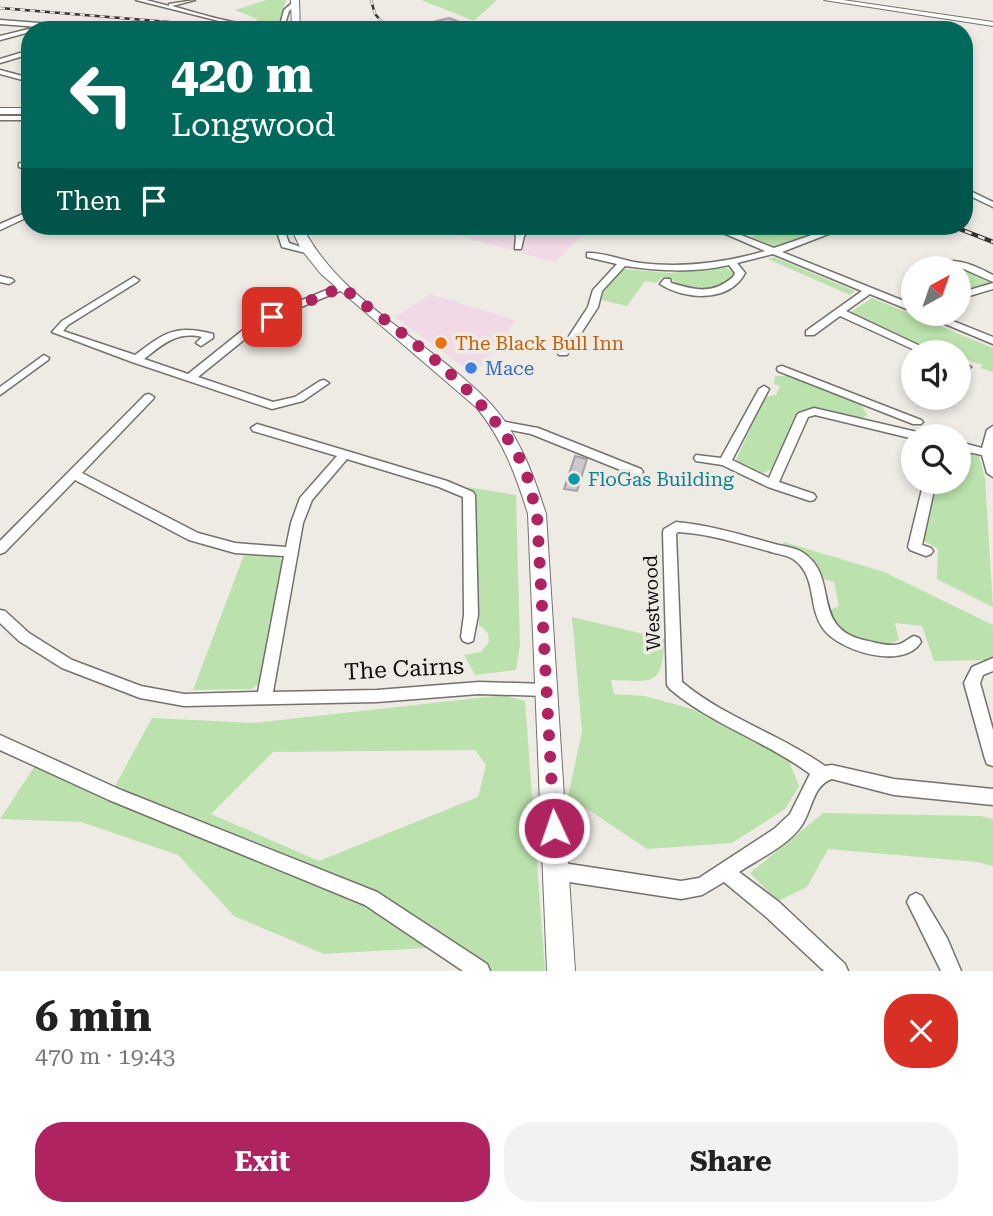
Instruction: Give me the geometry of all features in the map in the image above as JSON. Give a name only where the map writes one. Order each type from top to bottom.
[{"type":"main road","points":[[828,0],[972,21]]},
{"type":"main road","points":[[295,2],[296,21]]},
{"type":"main road","points":[[973,21],[993,24]]},
{"type":"main road","points":[[300,235],[307,252],[342,287],[435,361],[483,405],[500,425],[523,465],[537,514],[561,971]]},
{"type":"street","points":[[139,0],[223,21]]},
{"type":"street","points":[[168,6],[192,0]]},
{"type":"street","points":[[283,21],[287,9],[295,2]]},
{"type":"street","points":[[0,22],[21,24]]},
{"type":"street","points":[[0,38],[21,34]]},
{"type":"street","points":[[0,61],[21,55]]},
{"type":"street","points":[[0,72],[21,77]]},
{"type":"street","points":[[0,111],[21,111]]},
{"type":"street","points":[[0,118],[21,118]]},
{"type":"street","points":[[973,195],[993,205]]},
{"type":"street","points":[[0,215],[19,219]]},
{"type":"street","points":[[0,226],[19,219]]},
{"type":"street","points":[[281,235],[285,246],[307,252]]},
{"type":"street","points":[[518,247],[520,235]]},
{"type":"street","points":[[733,235],[901,304]]},
{"type":"street","points":[[590,255],[621,265],[680,270],[733,264],[820,235]]},
{"type":"street","points":[[667,281],[665,284],[704,295],[715,294],[738,279],[740,273],[733,264]]},
{"type":"street","points":[[562,354],[593,307],[598,290],[621,265]]},
{"type":"street","points":[[971,268],[993,279]]},
{"type":"street","points":[[134,280],[65,323],[57,332],[136,360],[192,376],[259,402],[279,406],[299,399],[324,383]]},
{"type":"street","points":[[971,292],[993,286]]},
{"type":"street","points":[[192,376],[252,328],[293,307],[342,287]]},
{"type":"street","points":[[810,333],[868,291]]},
{"type":"street","points":[[838,311],[902,340]]},
{"type":"street","points":[[957,326],[993,341]]},
{"type":"street","points":[[136,360],[173,331],[184,329],[209,336],[201,343]]},
{"type":"street","points":[[0,392],[44,358]]},
{"type":"street","points":[[782,369],[917,422]]},
{"type":"street","points":[[725,463],[764,389]]},
{"type":"street","points":[[0,549],[149,397]]},
{"type":"street","points":[[872,425],[878,408]]},
{"type":"street","points":[[772,484],[803,415],[814,411],[901,432]]},
{"type":"street","points":[[500,425],[534,431],[637,472]]},
{"type":"street","name":"The Cairns","points":[[257,428],[443,484],[469,495],[471,615],[468,637]]},
{"type":"street","points":[[993,430],[987,453],[993,473]]},
{"type":"street","points":[[971,449],[987,453]]},
{"type":"street","points":[[265,696],[291,552],[306,498],[344,454]]},
{"type":"street","points":[[700,458],[725,463],[810,497]]},
{"type":"street","points":[[74,474],[194,537],[235,548],[291,552]]},
{"type":"street","points":[[926,551],[915,547],[927,494]]},
{"type":"street","name":"Westwood","points":[[823,774],[757,733],[689,699],[675,685],[669,532],[676,527],[705,529],[797,555],[807,562],[813,571],[828,628],[838,637],[864,648],[896,651],[906,649],[914,642]]},
{"type":"street","name":"The Cairns","points":[[0,615],[24,637],[66,664],[140,692],[184,699],[377,695],[479,688],[545,690]]},
{"type":"street","points":[[993,664],[977,670],[972,682],[993,759]]},
{"type":"street","points":[[0,742],[115,794],[371,898],[480,971]]},
{"type":"street","points":[[556,871],[681,890],[702,886],[780,835],[796,820],[815,780],[823,774],[847,774],[894,787],[993,797]]},
{"type":"street","points":[[725,872],[772,909],[838,971]]},
{"type":"street","points":[[916,902],[951,971]]},
{"type":"shaded area","points":[[455,235],[583,235],[555,262]]},
{"type":"shaded area","points":[[430,294],[515,320],[499,347],[473,374],[395,317]]},
{"type":"green space","points":[[266,0],[286,0],[280,21],[256,21],[258,19],[235,10]]},
{"type":"green space","points":[[421,0],[497,0],[474,21]]},
{"type":"green space","points":[[756,235],[814,235],[778,248],[751,237]]},
{"type":"green space","points":[[774,257],[855,291],[850,295],[768,259]]},
{"type":"green space","points":[[726,268],[735,274],[711,292],[673,284],[674,280],[662,277],[656,283],[645,281],[627,306],[601,300],[610,282],[625,269],[669,273]]},
{"type":"green space","points":[[971,273],[990,283],[971,289]]},
{"type":"green space","points":[[872,298],[901,310],[901,326],[940,326],[993,348],[993,372],[980,368],[983,365],[971,361],[971,340],[910,340],[851,312]]},
{"type":"green space","points":[[775,376],[795,376],[861,404],[867,415],[861,419],[812,408],[799,411],[772,469],[761,474],[740,466],[736,460],[764,397],[776,395],[780,386],[774,384]]},
{"type":"green space","points":[[971,453],[979,455],[985,479],[993,607],[937,579],[938,549],[923,540],[935,494],[971,494]]},
{"type":"green space","points":[[467,487],[516,495],[520,645],[516,670],[475,675],[464,655],[481,652],[489,642],[488,633],[479,625],[475,495]]},
{"type":"green space","points":[[784,542],[884,572],[993,625],[993,660],[934,661],[922,626],[895,623],[899,640],[882,644],[865,643],[833,628],[828,611],[839,606],[834,582],[823,579],[811,556],[782,545]]},
{"type":"green space","points":[[244,555],[277,556],[284,562],[264,680],[252,689],[193,690]]},
{"type":"green space","points":[[572,617],[665,639],[661,666],[657,674],[646,680],[611,680],[614,694],[645,696],[692,709],[789,761],[799,786],[785,809],[732,843],[647,849],[568,796],[582,732]]},
{"type":"green space","points":[[504,695],[525,701],[545,971],[472,971],[426,948],[324,954],[234,916],[178,855],[81,822],[0,819],[40,758],[113,790],[152,718],[254,723]],"holes":[[[475,750],[486,765],[478,797],[319,861],[211,814],[273,752]]]},
{"type":"green space","points":[[823,813],[980,816],[993,819],[993,866],[977,862],[828,849],[807,887],[778,901],[750,873]]},
{"type":"building","name":"FloGas Building","points":[[575,456],[587,459],[577,491],[564,489]]},
{"type":"railway","points":[[371,0],[375,14],[381,21]]},
{"type":"railway","points":[[0,8],[157,21]]},
{"type":"railway","points":[[973,234],[993,242]]},
{"type":"place","name":"The Black Bull Inn","points":[[441,343]]},
{"type":"place","name":"Mace","points":[[471,368]]},
{"type":"place","name":"FloGas Building","points":[[574,479]]},
{"type":"route","points":[[272,317],[342,287],[463,385],[500,425],[523,465],[537,514],[554,828]]}]
